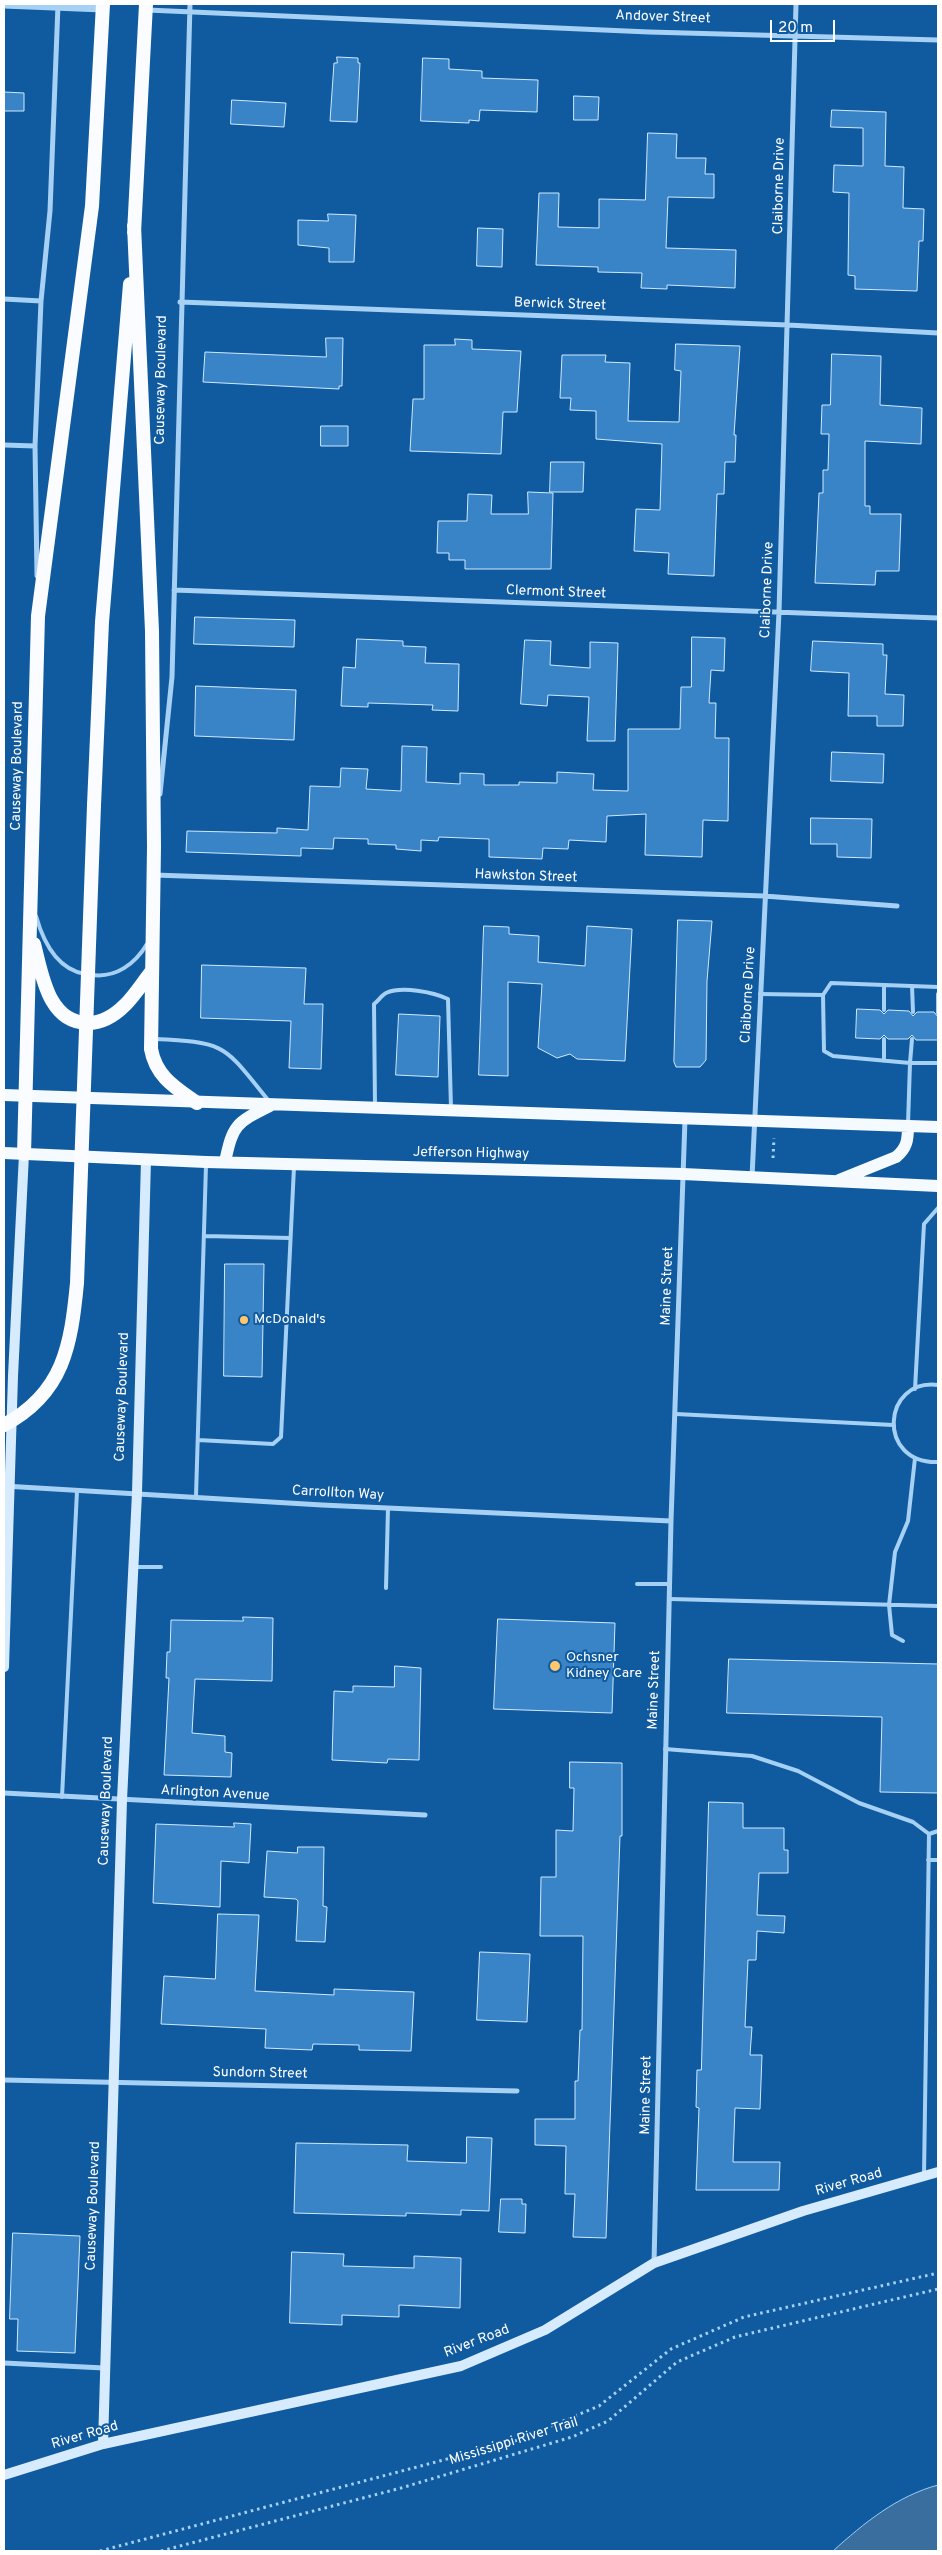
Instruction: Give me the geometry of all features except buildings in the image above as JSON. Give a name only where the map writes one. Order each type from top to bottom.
[{"type":"highway","name":"Causeway Boulevard","points":[[24,1154],[38,616],[92,206],[103,6]]},
{"type":"highway","points":[[4,1425],[20,1416],[52,1385],[72,1336],[77,1283],[102,622],[134,225],[146,7]]},
{"type":"highway","points":[[134,225],[152,631],[154,875],[150,1039],[153,1062],[157,1070],[166,1081],[197,1103]]},
{"type":"highway","points":[[30,929],[45,984],[57,1008],[68,1019],[91,1023],[111,1017],[127,1004],[152,971]]},
{"type":"main road","points":[[4,1095],[197,1103],[938,1126]]},
{"type":"main road","points":[[225,1162],[230,1137],[239,1122],[272,1104]]},
{"type":"main road","points":[[836,1182],[896,1157],[904,1151],[908,1142],[908,1126]]},
{"type":"main road","name":"Jefferson Highway","points":[[4,1153],[294,1165],[683,1174],[938,1186]]},
{"type":"main road","name":"Causeway Boulevard","points":[[4,1667],[8,1376],[24,1154]]},
{"type":"main road","name":"Causeway Boulevard","points":[[103,2444],[122,1800],[137,1493],[146,1160]]},
{"type":"main road","name":"River Road","points":[[4,2475],[103,2444],[461,2366],[546,2330],[654,2263],[803,2211],[938,2172]]},
{"type":"street","points":[[4,4],[103,6]]},
{"type":"street","name":"Causeway Boulevard","points":[[154,847],[172,677],[180,302],[190,4]]},
{"type":"street","name":"Claiborne Drive","points":[[752,1178],[779,612],[796,4]]},
{"type":"street","name":"Causeway Boulevard","points":[[38,616],[34,446],[40,301],[50,210],[58,5]]},
{"type":"street","name":"Andover Street","points":[[146,7],[190,12],[639,32],[938,40]]},
{"type":"street","points":[[4,299],[40,301]]},
{"type":"street","name":"Berwick Street","points":[[180,302],[788,325],[938,333]]},
{"type":"street","points":[[4,444],[34,446]]},
{"type":"street","name":"Clermont Street","points":[[174,590],[938,618]]},
{"type":"street","name":"Hawkston Street","points":[[154,875],[764,896],[897,906]]},
{"type":"street","name":"Maine Street","points":[[654,2263],[671,1521],[685,1118]]},
{"type":"street","name":"Carrollton Way","points":[[7,1486],[388,1508],[671,1521]]},
{"type":"street","name":"Arlington Avenue","points":[[4,1793],[425,1816]]},
{"type":"street","name":"Sundorn Street","points":[[4,2080],[516,2091]]},
{"type":"street","points":[[4,2363],[104,2368]]},
{"type":"lane","points":[[31,902],[42,935],[53,954],[70,970],[82,974],[99,976],[120,971],[142,952],[151,937]]},
{"type":"lane","points":[[938,987],[831,983],[823,995],[824,1051],[833,1056],[910,1063],[938,1063]]},
{"type":"lane","points":[[884,985],[884,1010]]},
{"type":"lane","points":[[912,986],[912,1012]]},
{"type":"lane","points":[[375,1108],[374,1004],[386,993],[408,991],[434,992],[448,998],[451,1110]]},
{"type":"lane","points":[[760,994],[823,995]]},
{"type":"lane","points":[[938,994],[938,1013]]},
{"type":"lane","points":[[150,1039],[199,1040],[225,1049],[272,1104]]},
{"type":"lane","points":[[884,1039],[884,1061]]},
{"type":"lane","points":[[908,1126],[912,1039]]},
{"type":"lane","points":[[196,1496],[206,1162]]},
{"type":"lane","points":[[198,1440],[273,1444],[281,1437],[294,1165]]},
{"type":"lane","points":[[915,1388],[924,1224],[938,1208]]},
{"type":"lane","points":[[205,1236],[290,1238]]},
{"type":"lane","points":[[938,1385],[930,1384],[915,1388],[899,1402],[894,1412],[893,1425],[895,1438],[902,1450],[926,1462],[938,1462]]},
{"type":"lane","points":[[676,1414],[893,1425]]},
{"type":"lane","points":[[903,1641],[892,1635],[889,1605],[895,1552],[908,1521],[915,1458]]},
{"type":"lane","points":[[62,1797],[77,1491]]},
{"type":"lane","points":[[386,1588],[388,1508]]},
{"type":"lane","points":[[134,1567],[160,1567]]},
{"type":"lane","points":[[637,1584],[670,1584]]},
{"type":"lane","points":[[670,1599],[938,1606]]},
{"type":"lane","points":[[665,1748],[752,1756],[780,1765],[798,1771],[859,1803],[912,1822],[929,1834]]},
{"type":"lane","points":[[929,1834],[938,1831]]},
{"type":"lane","points":[[924,2176],[929,1834]]},
{"type":"lane","points":[[928,1860],[938,1860]]},
{"type":"path","points":[[773,1158],[774,1135]]},
{"type":"path","points":[[100,2551],[515,2441],[599,2406],[671,2349],[744,2317],[938,2273]]},
{"type":"path","name":"Mississippi River Trail","points":[[162,2551],[401,2488],[572,2437],[608,2422],[678,2362],[735,2337],[938,2290]]},
{"type":"water","points":[[938,2485],[938,2551],[833,2551],[857,2530],[895,2503]]},
{"type":"place","name":"McDonald's","points":[[244,1320]]},
{"type":"place","name":"Ochsner Kidney Care","points":[[555,1666]]}]
